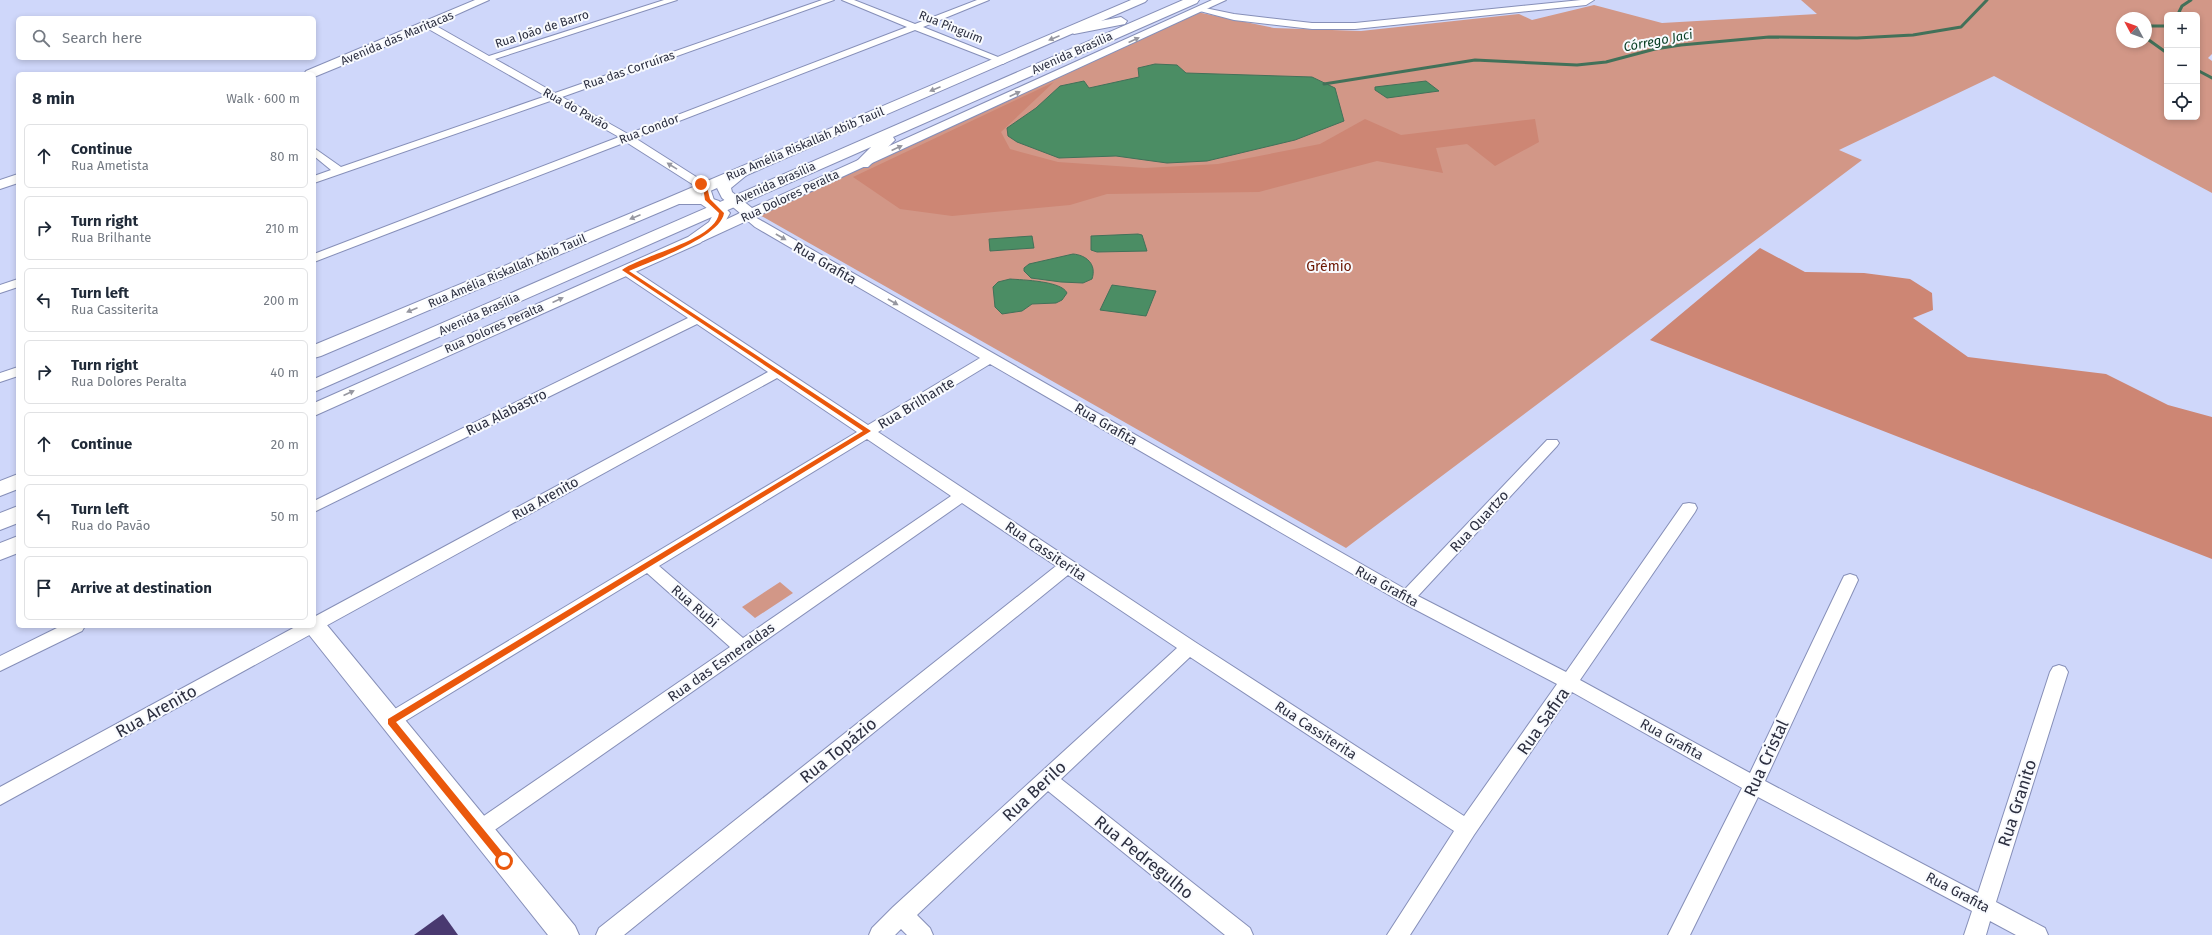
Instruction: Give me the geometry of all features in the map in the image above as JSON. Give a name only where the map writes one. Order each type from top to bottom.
[{"type":"highway","name":"Avenida Brasília","points":[[316,385],[1177,0]]},
{"type":"highway","name":"Avenida Brasília","points":[[316,375],[934,113],[1197,5]]},
{"type":"highway","points":[[1074,30],[1107,25],[1158,8]]},
{"type":"highway","points":[[862,164],[887,141],[934,113]]},
{"type":"highway","points":[[0,511],[16,504]]},
{"type":"highway","points":[[0,522],[16,515]]},
{"type":"main road","name":"Rua Amélia Riskallah Abib Tauil","points":[[316,351],[671,202],[698,198],[725,202],[751,167],[1003,61],[1141,0]]},
{"type":"main road","points":[[694,240],[712,228],[721,219],[725,202]]},
{"type":"main road","name":"Rua Dolores Peralta","points":[[316,409],[694,240]]},
{"type":"main road","points":[[0,489],[16,482]]},
{"type":"main road","points":[[0,552],[16,545]]},
{"type":"street","name":"Avenida das Maritacas","points":[[315,72],[350,59],[484,0]]},
{"type":"street","name":"Rua João de Barro","points":[[487,59],[674,0]]},
{"type":"street","name":"Rua das Corruíras","points":[[316,179],[830,0]]},
{"type":"street","name":"Rua Pinguim","points":[[846,0],[1003,61]]},
{"type":"street","name":"Rua Condor","points":[[316,257],[985,0]]},
{"type":"street","name":"Rua Dolores Peralta","points":[[694,240],[725,202],[781,200],[862,164],[1197,5],[1221,0]]},
{"type":"street","points":[[1197,5],[1234,17],[1312,26],[1355,26],[1586,2],[1590,0]]},
{"type":"street","name":"Rua do Pavão","points":[[428,25],[552,97],[626,137],[725,202]]},
{"type":"street","points":[[316,153],[339,171]]},
{"type":"street","points":[[0,185],[16,179]]},
{"type":"street","name":"Rua Grafita","points":[[725,202],[759,225],[1407,598],[1569,682],[1754,785],[1984,905],[2037,935]]},
{"type":"street","name":"Rua Cassiterita","points":[[625,270],[699,318],[777,372],[868,431],[1189,647],[1467,829]]},
{"type":"street","points":[[0,289],[16,284]]},
{"type":"street","name":"Rua Alabastro","points":[[316,506],[699,318]]},
{"type":"street","name":"Rua Brilhante","points":[[390,721],[990,358]]},
{"type":"street","points":[[0,378],[16,372]]},
{"type":"street","name":"Rua Arenito","points":[[316,623],[777,372]]},
{"type":"street","name":"Rua Quartzo","points":[[1407,598],[1552,443]]},
{"type":"street","name":"Rua das Esmeraldas","points":[[479,830],[963,495]]},
{"type":"street","name":"Rua Safira","points":[[1398,935],[1467,829],[1689,508]]},
{"type":"street","name":"Rua Rubi","points":[[648,565],[742,647]]},
{"type":"street","name":"Rua Topázio","points":[[607,935],[1068,566]]},
{"type":"street","name":"Rua Cristal","points":[[1679,935],[1754,785],[1850,580]]},
{"type":"street","points":[[0,664],[72,628]]},
{"type":"street","name":"Rua Arenito","points":[[0,797],[308,628]]},
{"type":"street","points":[[315,628],[565,935]]},
{"type":"street","name":"Rua Berilo","points":[[880,935],[1189,647]]},
{"type":"street","name":"Rua Granito","points":[[1976,935],[1984,905],[2059,672]]},
{"type":"street","name":"Rua Pedregulho","points":[[1047,779],[1242,935]]},
{"type":"street","points":[[901,914],[922,935]]},
{"type":"green space","name":"Grêmio","points":[[1801,0],[2212,0],[2212,54],[2208,58],[2212,61],[2212,193],[1994,76],[1839,150],[1862,160],[1346,548],[758,214],[1197,12],[1274,28],[1361,31],[1519,14],[1532,20],[1594,5],[1662,23],[1817,14]]},
{"type":"green space","points":[[780,582],[793,593],[755,618],[742,607]]},
{"type":"shaded area","points":[[1155,64],[1177,65],[1186,73],[1312,77],[1335,88],[1344,121],[1295,140],[1207,161],[1167,163],[1116,156],[1059,158],[1017,142],[1008,136],[1007,128],[1036,108],[1060,86],[1084,81],[1089,88],[1139,77],[1138,68]]},
{"type":"shaded area","points":[[1426,81],[1439,91],[1387,98],[1375,90],[1375,87]]},
{"type":"shaded area","points":[[1054,82],[1001,132],[1010,149],[1058,162],[1145,168],[1218,164],[1320,144],[1365,119],[1401,135],[1535,119],[1539,142],[1495,166],[1467,144],[1436,148],[1443,173],[1377,161],[1259,192],[1107,194],[1070,205],[952,216],[900,209],[853,177]]},
{"type":"shaded area","points":[[1142,235],[1147,251],[1097,252],[1091,250],[1091,236]]},
{"type":"shaded area","points":[[1032,236],[1034,248],[990,251],[989,239]]},
{"type":"shaded area","points":[[1760,248],[1805,272],[1864,273],[1910,279],[1932,293],[1933,310],[1913,318],[1968,357],[2106,374],[2168,405],[2212,417],[2212,559],[1650,340]]},
{"type":"shaded area","points":[[1073,254],[1082,256],[1089,261],[1093,269],[1092,279],[1083,283],[1061,282],[1031,278],[1024,271],[1024,268],[1029,264]]},
{"type":"shaded area","points":[[1010,279],[1050,284],[1064,289],[1067,293],[1062,300],[1056,303],[1032,304],[1022,311],[1002,314],[995,307],[993,287],[998,282]]},
{"type":"shaded area","points":[[1112,285],[1156,291],[1146,316],[1100,310]]},
{"type":"building","points":[[443,914],[458,935],[414,935]]},
{"type":"waterway","name":"Córrego Jaci","points":[[1324,84],[1475,60],[1577,65],[1606,62],[1655,49],[1681,45],[1769,37],[1857,38],[1913,35],[1961,27],[1987,0]]},
{"type":"waterway","points":[[2179,12],[2182,6],[2191,0]]},
{"type":"waterway","points":[[2152,26],[2164,26]]},
{"type":"waterway","points":[[2152,42],[2164,51]]},
{"type":"waterway","points":[[2200,72],[2212,78]]},
{"type":"route","points":[[504,861],[390,721],[868,431],[625,270],[694,240],[712,228],[721,219],[722,213],[708,200],[705,187],[701,184]]}]
